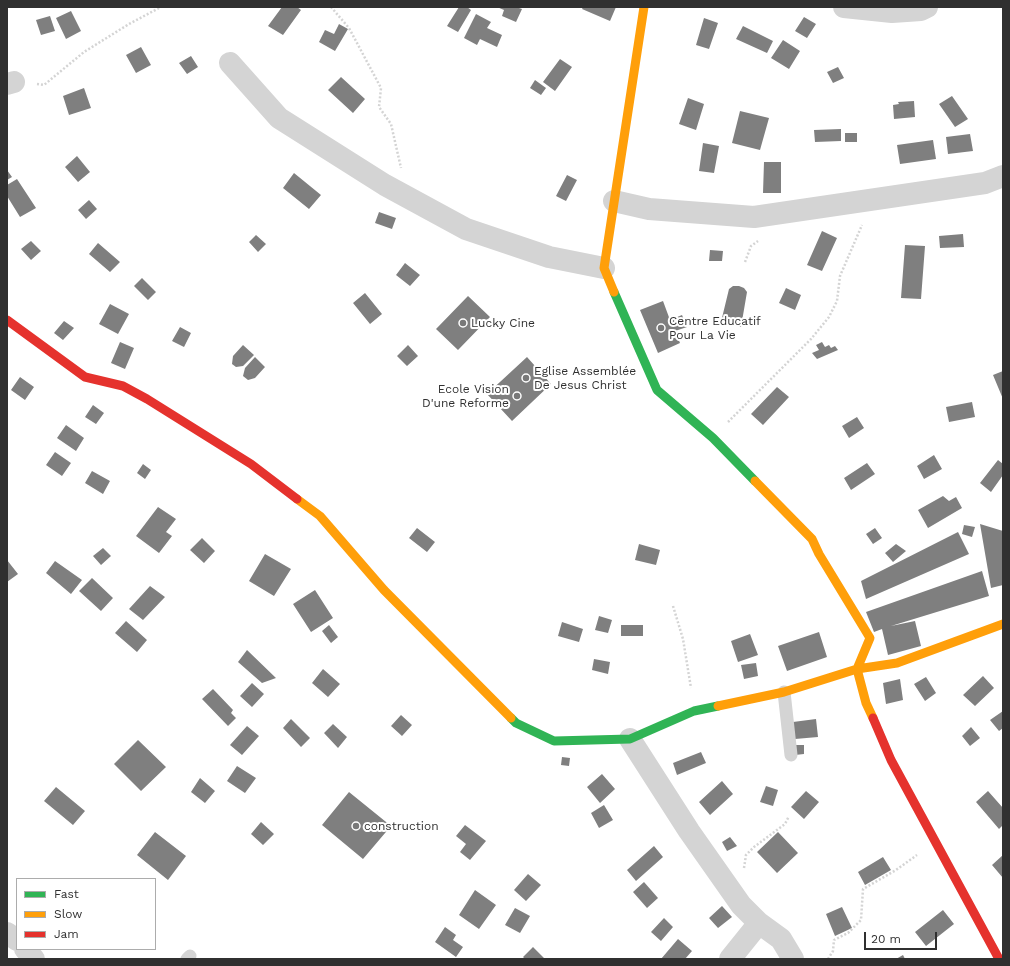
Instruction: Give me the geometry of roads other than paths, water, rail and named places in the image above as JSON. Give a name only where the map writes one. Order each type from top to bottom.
[{"type":"street","points":[[644,7],[604,268],[657,390],[713,438],[812,539],[819,554],[870,638],[857,669],[866,703],[891,760],[999,959]]},
{"type":"street","points":[[844,7],[892,12],[921,10],[927,7]]},
{"type":"street","points":[[230,63],[279,118],[385,185],[466,229],[550,257],[604,268]]},
{"type":"street","points":[[614,201],[649,209],[754,218],[985,183],[1003,176]]},
{"type":"street","points":[[7,320],[85,377],[123,386],[147,399],[251,464],[320,516],[384,590],[516,724],[554,741],[630,739],[694,711],[784,692],[857,669],[897,662],[948,645],[1003,624]]},
{"type":"street","points":[[630,739],[689,831],[734,896],[741,905],[760,923],[781,939],[793,959]]},
{"type":"street","points":[[730,959],[760,923]]},
{"type":"street","points":[[7,933],[16,939]]},
{"type":"street","points":[[26,950],[34,959]]},
{"type":"lane","points":[[784,692],[791,755]]},
{"type":"place","name":"Lucky Cine","points":[[463,323]]},
{"type":"place","name":"Centre Educatif Pour La Vie","points":[[661,328]]},
{"type":"place","name":"Eglise Assemblée De Jesus Christ","points":[[526,378]]},
{"type":"place","name":"Ecole Vision D'une Reforme","points":[[517,396]]},
{"type":"place","name":"construction","points":[[356,826]]}]
